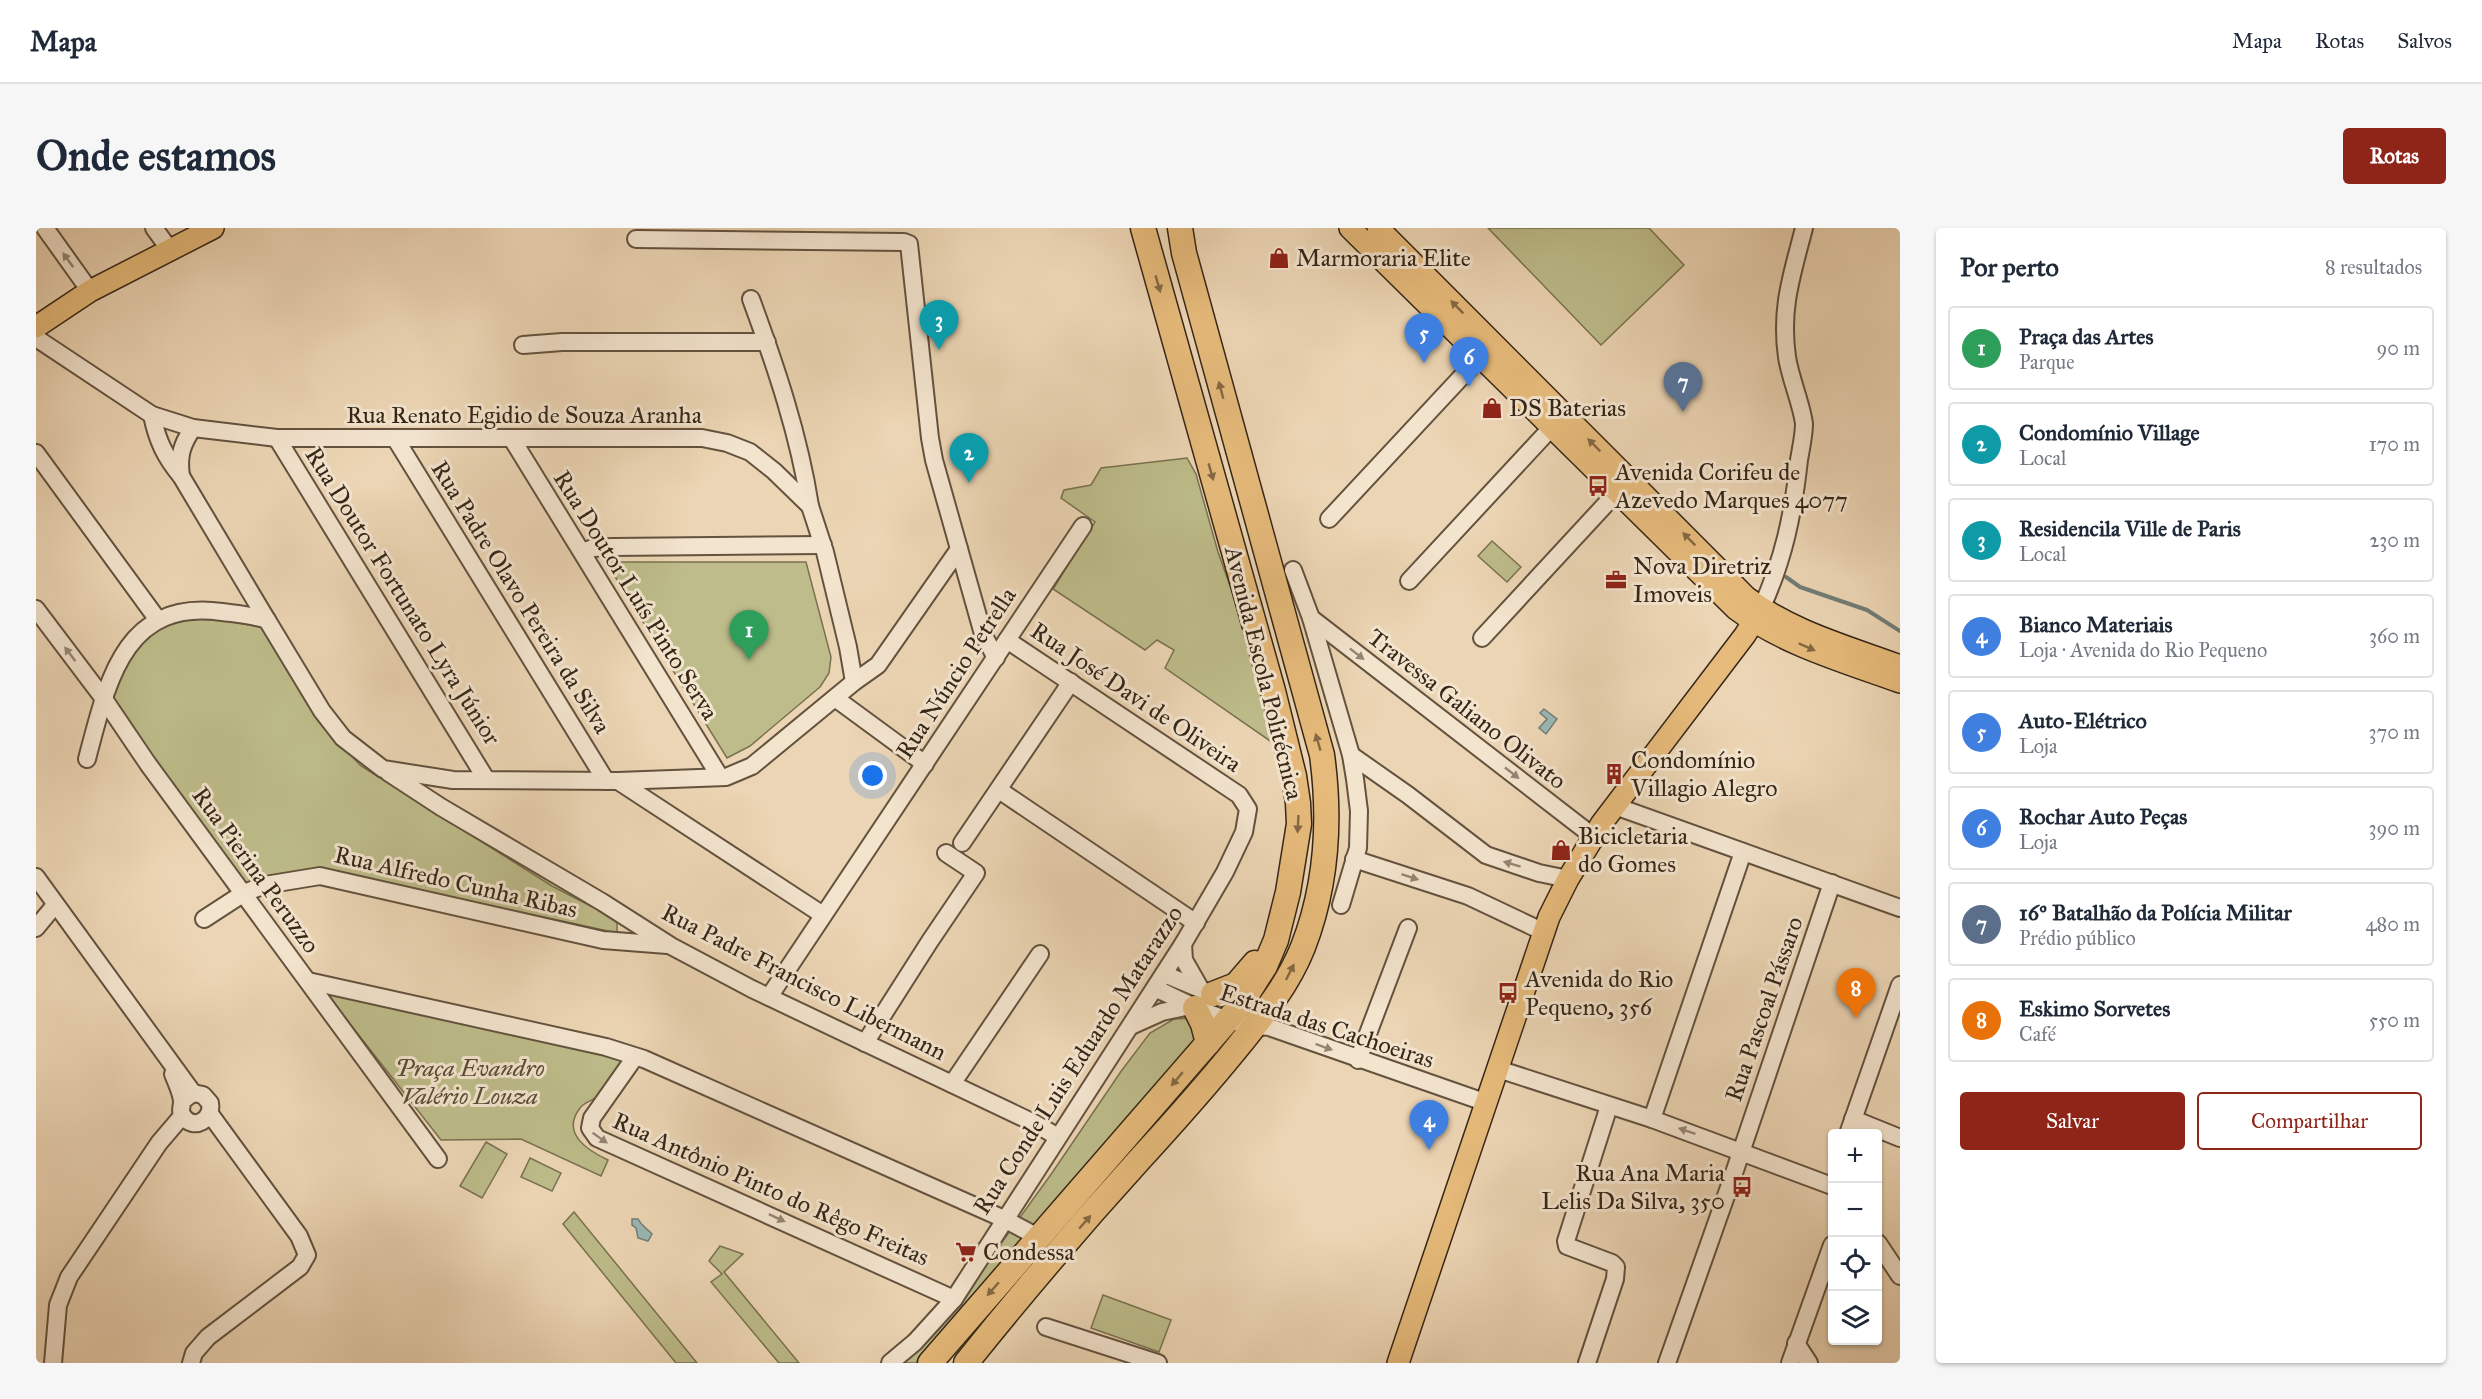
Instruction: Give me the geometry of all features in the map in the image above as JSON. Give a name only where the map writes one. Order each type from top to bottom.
[{"type":"highway","name":"Avenida Escola Politécnica","points":[[930,1363],[1234,1013],[1265,966],[1279,929],[1288,892],[1299,824],[1294,776],[1273,691],[1143,228]]},
{"type":"highway","name":"Avenida Escola Politécnica","points":[[966,1363],[1035,1278],[1191,1103],[1280,992],[1303,948],[1317,903],[1326,861],[1327,789],[1322,755],[1190,274],[1180,228]]},
{"type":"highway","points":[[1208,1043],[1200,999],[1236,985],[1250,970],[1279,929]]},
{"type":"highway","points":[[1035,1278],[1045,1257],[1044,1246],[1038,1237]]},
{"type":"main road","points":[[44,322],[90,291],[213,228]]},
{"type":"main road","points":[[1350,228],[1736,609],[1900,666]]},
{"type":"main road","points":[[1378,228],[1746,597],[1758,616],[1816,651],[1900,682]]},
{"type":"main road","points":[[1398,1363],[1544,932],[1568,879],[1615,806],[1758,616]]},
{"type":"street","points":[[45,228],[90,291]]},
{"type":"street","points":[[154,228],[170,250]]},
{"type":"street","points":[[1758,616],[1784,553],[1796,492],[1804,423],[1787,358],[1783,319],[1804,228]]},
{"type":"street","points":[[636,239],[848,235],[909,244],[930,438],[983,634],[996,658]]},
{"type":"street","points":[[752,299],[780,379],[803,460],[810,506]]},
{"type":"street","points":[[44,322],[51,328],[59,354]]},
{"type":"street","name":"Rua Renato Egidio de Souza Aranha","points":[[36,338],[152,415],[193,428],[277,438],[702,438],[728,443],[750,452],[774,471],[810,506],[823,545],[848,647],[854,682]]},
{"type":"street","points":[[523,345],[562,342],[767,342]]},
{"type":"street","points":[[1329,519],[1480,357]]},
{"type":"street","points":[[152,415],[158,443],[165,456],[181,476],[267,620],[329,720],[343,738],[383,769],[446,780],[612,781],[720,777],[739,773],[752,766],[878,665],[959,549]]},
{"type":"street","points":[[1409,581],[1552,427]]},
{"type":"street","points":[[181,476],[179,462],[181,448],[193,428]]},
{"type":"street","name":"Rua Doutor Fortunato Lyra Júnior","points":[[277,438],[486,779]]},
{"type":"street","name":"Rua Padre Olavo Pereira da Silva","points":[[395,438],[612,781]]},
{"type":"street","name":"Rua Doutor Luís Pinto Serva","points":[[512,439],[720,777]]},
{"type":"street","points":[[36,453],[158,620]]},
{"type":"street","points":[[1482,639],[1617,492]]},
{"type":"street","name":"Rua Núncio Petrella","points":[[769,997],[1083,526]]},
{"type":"street","points":[[582,552],[593,548],[612,547],[823,545]]},
{"type":"street","points":[[1293,570],[1311,618],[1351,755],[1359,811],[1358,848],[1341,905]]},
{"type":"street","name":"Rua Pierina Peruzzo","points":[[36,609],[438,1159]]},
{"type":"street","points":[[87,759],[109,680],[121,658],[145,630],[158,620],[173,613],[207,610],[267,620]]},
{"type":"street","name":"Travessa Galiano Olivato","points":[[1311,618],[1594,837]]},
{"type":"street","name":"Rua José Davi de Oliveira","points":[[1007,640],[1239,795]]},
{"type":"street","points":[[962,843],[1071,682]]},
{"type":"street","points":[[835,698],[925,764]]},
{"type":"street","points":[[1351,755],[1408,795],[1485,855],[1539,873],[1568,879]]},
{"type":"street","name":"Rua Padre Francisco Libermann","points":[[383,769],[434,803],[602,902],[671,946],[769,997],[1034,1123],[1058,1137]]},
{"type":"street","points":[[434,803],[432,786],[446,780]]},
{"type":"street","points":[[612,781],[823,915]]},
{"type":"street","points":[[999,790],[1196,923]]},
{"type":"street","name":"Rua Conde Luis Eduardo Matarazzo","points":[[890,1363],[915,1342],[954,1299],[1004,1219],[1133,1025],[1196,923],[1225,872],[1244,832],[1248,809],[1239,795]]},
{"type":"street","points":[[1615,806],[1900,908]]},
{"type":"street","points":[[1652,1119],[1743,852]]},
{"type":"street","points":[[865,1042],[976,873],[946,853]]},
{"type":"street","points":[[1354,859],[1468,896],[1544,932]]},
{"type":"street","name":"Rua Alfredo Cunha Ribas","points":[[204,919],[244,893],[265,885],[320,876],[603,940],[671,946]]},
{"type":"street","points":[[36,877],[168,1059],[192,1112],[229,1143],[306,1248],[306,1260],[292,1274],[208,1337],[194,1353],[192,1363]]},
{"type":"street","name":"Rua Pascoal Pássaro","points":[[1667,1363],[1742,1151],[1832,883]]},
{"type":"street","points":[[36,928],[55,905]]},
{"type":"street","points":[[1358,1060],[1408,928]]},
{"type":"street","points":[[1133,1025],[1200,999],[1184,960],[1183,944]]},
{"type":"street","points":[[952,1084],[1040,954]]},
{"type":"street","name":"Estrada das Cachoeiras","points":[[1164,974],[1200,999]]},
{"type":"street","points":[[308,981],[595,1044],[635,1057],[1004,1219],[1038,1237]]},
{"type":"street","points":[[1900,985],[1896,1010],[1851,1126],[1900,1138]]},
{"type":"street","name":"Estrada das Cachoeiras","points":[[1155,988],[1200,999],[1256,1024],[1487,1103]]},
{"type":"street","name":"Rua Antônio Pinto do Rêgo Freitas","points":[[635,1057],[592,1118],[590,1128],[597,1138],[954,1299]]},
{"type":"street","points":[[1498,1070],[1652,1119],[1828,1182]]},
{"type":"street","points":[[1587,1363],[1615,1279],[1616,1268],[1612,1263],[1567,1246],[1566,1241],[1609,1106]]},
{"type":"street","points":[[53,1363],[61,1293],[69,1277],[159,1143],[192,1112]]},
{"type":"street","points":[[1882,1249],[1900,1276]]},
{"type":"street","points":[[1790,1363],[1828,1258]]},
{"type":"street","points":[[1046,1327],[1125,1358],[1158,1363]]},
{"type":"street","points":[[1796,1343],[1809,1363]]},
{"type":"green space","points":[[1488,228],[1649,228],[1684,265],[1601,345]]},
{"type":"green space","points":[[1187,458],[1196,474],[1218,552],[1245,628],[1276,745],[1165,668],[1174,650],[1157,640],[1145,650],[1053,589],[1095,522],[1061,498],[1064,490],[1091,485],[1101,468]]},
{"type":"green space","points":[[1492,541],[1521,567],[1507,582],[1478,556]]},
{"type":"green space","points":[[606,562],[806,562],[831,657],[829,673],[820,687],[750,746],[727,758]]},
{"type":"green space","points":[[194,619],[221,620],[266,628],[341,745],[361,766],[552,886],[606,914],[617,923],[617,933],[337,872],[258,879],[248,885],[136,737],[113,701],[112,683],[141,641],[171,622]]},
{"type":"green space","name":"Praça Evandro Valério Louza","points":[[325,992],[627,1058],[603,1091],[582,1106],[575,1117],[573,1126],[579,1140],[593,1152],[608,1160],[601,1176],[521,1139],[441,1140]]},
{"type":"green space","points":[[1198,1018],[1203,1037],[919,1363],[900,1363],[966,1292],[1150,1033],[1174,1019]]},
{"type":"green space","points":[[486,1142],[507,1154],[482,1198],[460,1186]]},
{"type":"green space","points":[[530,1158],[561,1173],[552,1191],[521,1177]]},
{"type":"green space","points":[[574,1212],[697,1363],[676,1363],[563,1224]]},
{"type":"green space","points":[[720,1246],[743,1254],[724,1272],[799,1363],[779,1363],[711,1282],[722,1274],[709,1261]]},
{"type":"green space","points":[[1103,1295],[1171,1320],[1159,1352],[1091,1328]]},
{"type":"water","points":[[1544,709],[1557,719],[1546,734],[1539,728],[1547,719],[1540,713]]},
{"type":"water","points":[[632,1219],[638,1219],[652,1234],[648,1241],[638,1238],[636,1228],[632,1225]]},
{"type":"waterway","points":[[1786,577],[1800,587],[1867,610],[1900,631]]},
{"type":"place","name":"Marmoraria Elite","points":[[1279,258]]},
{"type":"place","name":"Residencila Ville de Paris","points":[[939,350]]},
{"type":"place","name":"Auto-Elétrico","points":[[1424,363]]},
{"type":"place","name":"Rochar Auto Peças","points":[[1469,387]]},
{"type":"place","name":"DS Baterias","points":[[1492,408]]},
{"type":"place","name":"16º Batalhão da Polícia Militar","points":[[1683,412]]},
{"type":"place","name":"Condomínio Village","points":[[969,483]]},
{"type":"place","name":"Avenida Corifeu de Azevedo Marques 4077","points":[[1598,486]]},
{"type":"place","name":"Nova Diretriz Imoveis","points":[[1616,580]]},
{"type":"place","name":"Praça das Artes","points":[[749,660]]},
{"type":"place","name":"Condomínio Villagio Alegro","points":[[1614,774]]},
{"type":"place","name":"Bicicletaria do Gomes","points":[[1561,850]]},
{"type":"place","name":"Avenida do Rio Pequeno, 356","points":[[1508,993]]},
{"type":"place","name":"Eskimo Sorvetes","points":[[1856,1018]]},
{"type":"place","name":"Bianco Materiais","points":[[1429,1150]]},
{"type":"place","name":"Rua Ana Maria Lelis Da Silva, 350","points":[[1742,1187]]},
{"type":"place","name":"Condessa","points":[[966,1252]]}]
